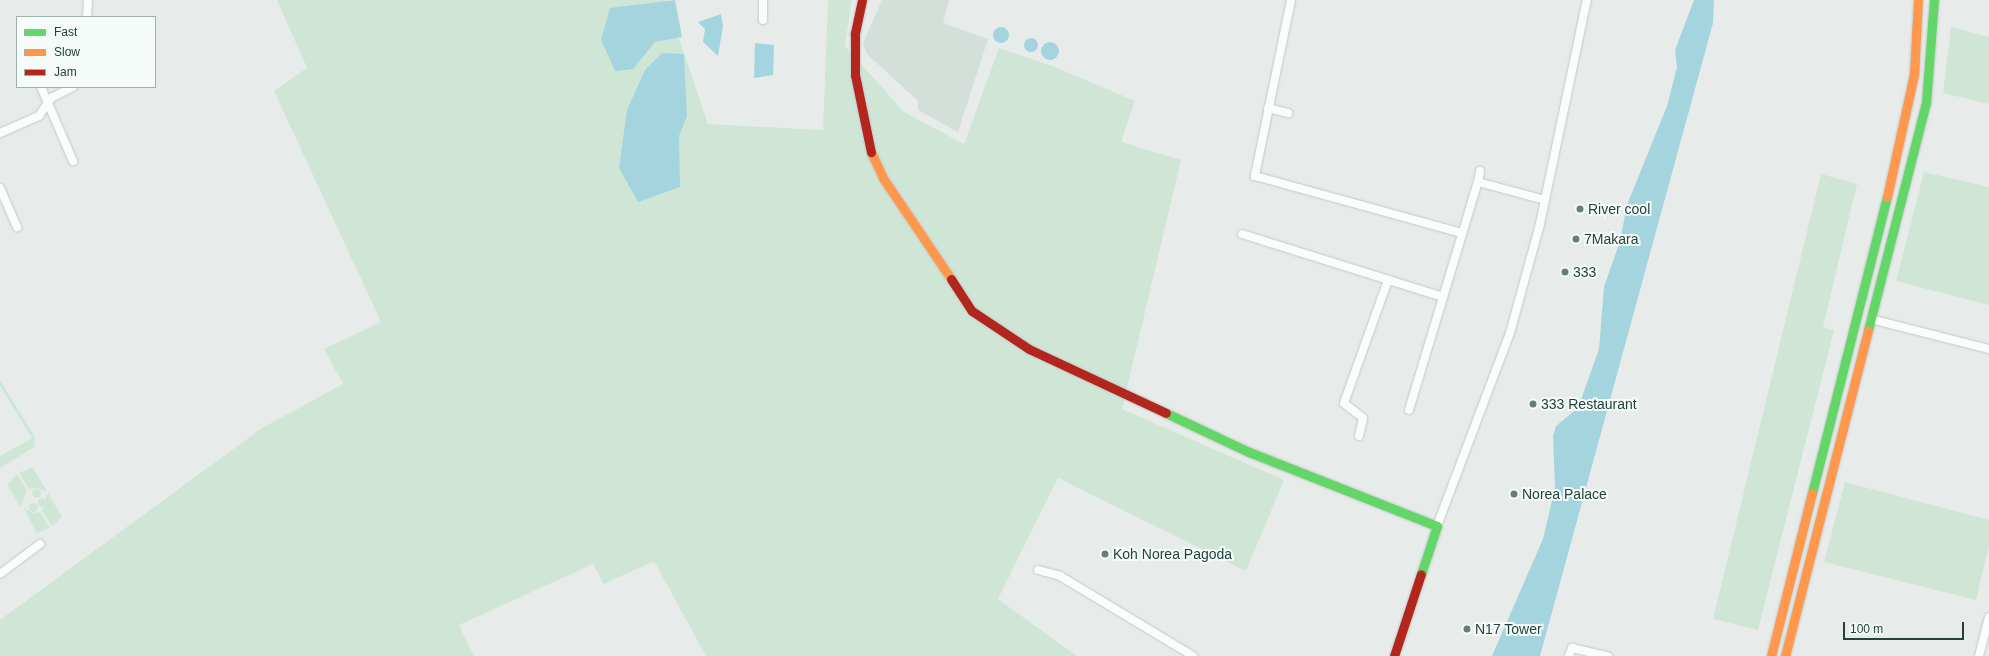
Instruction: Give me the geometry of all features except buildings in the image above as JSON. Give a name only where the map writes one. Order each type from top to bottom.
[{"type":"main road","points":[[862,0],[855,34],[855,75],[867,144],[883,178],[972,311],[1029,349],[1249,452],[1437,526],[1394,656]]},
{"type":"main road","points":[[1770,656],[1904,128],[1917,30],[1918,0]]},
{"type":"main road","points":[[1785,656],[1926,103],[1934,30],[1934,0]]},
{"type":"street","points":[[87,16],[88,0]]},
{"type":"street","points":[[763,0],[763,20]]},
{"type":"street","points":[[1291,0],[1254,176],[1462,233]]},
{"type":"street","points":[[1437,526],[1500,363],[1545,200],[1587,0]]},
{"type":"street","points":[[41,88],[73,161]]},
{"type":"street","points":[[0,134],[39,116],[48,103],[71,88]]},
{"type":"street","points":[[1268,108],[1288,114]]},
{"type":"street","points":[[1409,410],[1478,182],[1480,171]]},
{"type":"street","points":[[1478,182],[1545,200]]},
{"type":"street","points":[[0,188],[17,227]]},
{"type":"street","points":[[1242,234],[1443,298]]},
{"type":"street","points":[[1359,436],[1363,418],[1344,403],[1388,280]]},
{"type":"street","points":[[1871,319],[1989,349]]},
{"type":"street","points":[[0,574],[40,544]]},
{"type":"street","points":[[1038,570],[1060,576],[1193,656]]},
{"type":"street","points":[[1980,656],[1989,617]]},
{"type":"street","points":[[1569,656],[1572,648],[1608,656]]},
{"type":"shaded area","points":[[882,0],[949,0],[943,23],[988,39],[958,132],[918,110],[918,101],[866,53],[863,43]]},
{"type":"green space","points":[[277,0],[666,0],[708,124],[823,130],[828,0],[852,0],[845,46],[904,112],[964,144],[999,48],[1055,67],[1135,101],[1121,142],[1181,160],[1122,409],[1284,480],[1246,571],[1058,478],[998,599],[1077,656],[706,656],[654,561],[604,584],[593,564],[459,625],[474,656],[0,656],[0,620],[262,428],[343,384],[324,349],[381,322],[274,91],[307,68]]},
{"type":"green space","points":[[1951,27],[1989,37],[1989,104],[1943,93]]},
{"type":"green space","points":[[1924,172],[1989,187],[1989,305],[1896,281]]},
{"type":"green space","points":[[1821,174],[1857,184],[1823,327],[1834,330],[1758,630],[1713,619]]},
{"type":"green space","points":[[0,380],[35,437],[34,447],[0,468],[0,456],[32,438],[0,386]]},
{"type":"green space","points":[[32,467],[47,491],[45,492],[39,488],[29,489],[19,473]]},
{"type":"green space","points":[[17,474],[27,490],[21,507],[7,485]]},
{"type":"green space","points":[[1845,482],[1989,520],[1989,546],[1976,600],[1824,562]]},
{"type":"green space","points":[[34,489],[38,489],[40,493],[38,497],[34,497],[32,495],[32,491]]},
{"type":"green space","points":[[48,493],[62,517],[52,526],[42,511]]},
{"type":"green space","points":[[40,498],[44,498],[46,502],[44,506],[40,506],[38,504],[38,500]]},
{"type":"green space","points":[[31,503],[35,503],[37,507],[35,511],[31,511],[29,509],[29,505]]},
{"type":"green space","points":[[24,508],[33,513],[40,512],[50,528],[37,533]]},
{"type":"water","points":[[675,0],[682,37],[655,42],[633,69],[615,71],[601,40],[610,8]]},
{"type":"water","points":[[1694,0],[1714,0],[1713,23],[1540,656],[1492,656],[1543,539],[1555,488],[1553,436],[1556,426],[1578,408],[1599,349],[1604,287],[1620,241],[1627,205],[1667,106],[1677,67],[1675,50]]},
{"type":"water","points":[[721,14],[723,26],[718,56],[703,42],[705,29],[698,22]]},
{"type":"water","points":[[1001,27],[1008,32],[1009,35],[1004,42],[1001,43],[994,38],[993,35],[998,28]]},
{"type":"water","points":[[1028,38],[1034,38],[1038,42],[1038,48],[1034,52],[1028,52],[1024,48],[1024,42]]},
{"type":"water","points":[[1050,42],[1056,45],[1059,51],[1056,57],[1050,60],[1044,57],[1041,51],[1044,45]]},
{"type":"water","points":[[755,43],[774,45],[773,75],[754,78]]},
{"type":"water","points":[[662,53],[684,54],[687,116],[679,136],[680,187],[638,202],[619,168],[627,110],[645,70]]},
{"type":"traffic: fast","points":[[1868,330],[1926,103],[1934,0]]},
{"type":"traffic: fast","points":[[1812,493],[1887,197]]},
{"type":"traffic: fast","points":[[1166,413],[1249,452],[1437,526],[1421,574]]},
{"type":"traffic: slow","points":[[1887,197],[1914,74],[1918,0]]},
{"type":"traffic: slow","points":[[871,152],[883,178],[951,279]]},
{"type":"traffic: slow","points":[[1785,656],[1868,330]]},
{"type":"traffic: slow","points":[[1771,656],[1812,493]]},
{"type":"traffic: jam","points":[[862,0],[855,34],[855,75],[871,152]]},
{"type":"traffic: jam","points":[[951,279],[972,311],[1029,349],[1166,413]]},
{"type":"traffic: jam","points":[[1394,656],[1421,574]]},
{"type":"place","name":"River cool","points":[[1580,209]]},
{"type":"place","name":"7Makara","points":[[1576,239]]},
{"type":"place","name":"333","points":[[1565,272]]},
{"type":"place","name":"333 Restaurant","points":[[1533,404]]},
{"type":"place","name":"Norea Palace","points":[[1514,494]]},
{"type":"place","name":"Koh Norea Pagoda","points":[[1105,554]]},
{"type":"place","name":"N17 Tower","points":[[1467,629]]}]
